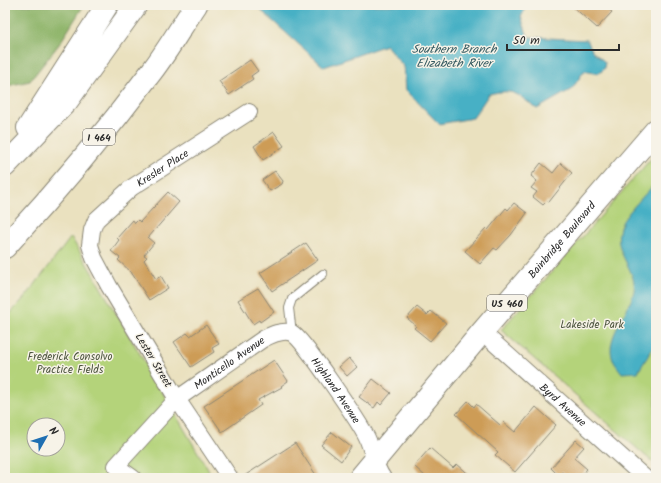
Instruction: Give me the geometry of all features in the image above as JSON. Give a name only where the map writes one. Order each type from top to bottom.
[{"type":"main road","points":[[5,163],[107,5]]},
{"type":"main road","points":[[5,166],[67,101],[136,5]]},
{"type":"main road","name":"I 464","points":[[5,246],[44,204],[132,97],[190,14]]},
{"type":"main road","name":"Bainbridge Boulevard","points":[[360,478],[378,469],[482,332],[656,130]]},
{"type":"street","name":"Kresler Place","points":[[91,237],[96,220],[131,188],[249,112]]},
{"type":"street","name":"Lester Street","points":[[91,237],[90,245],[94,258],[103,275],[177,399],[230,478]]},
{"type":"street","name":"Byrd Avenue","points":[[482,332],[645,478]]},
{"type":"street","name":"Monticello Avenue","points":[[133,478],[116,466],[177,399],[263,339],[275,334],[288,333]]},
{"type":"street","name":"Highland Avenue","points":[[288,333],[306,346],[367,438],[378,469]]},
{"type":"lane","points":[[288,333],[289,303],[323,274]]},
{"type":"green space","points":[[5,5],[84,5],[60,43],[30,81],[7,86],[5,83]]},
{"type":"green space","name":"Lakeside Park","points":[[656,153],[656,465],[501,330]]},
{"type":"green space","name":"Frederick Consolvo Practice Fields","points":[[71,237],[213,478],[5,478],[5,319],[27,295]]},
{"type":"water","name":"Southern Branch Elizabeth River","points":[[255,5],[527,5],[521,17],[528,37],[587,40],[593,52],[605,62],[604,69],[598,74],[584,71],[572,89],[537,109],[520,96],[510,92],[498,92],[489,94],[473,118],[439,124],[406,90],[404,67],[386,45],[324,67]]},
{"type":"water","points":[[656,182],[656,343],[638,372],[622,373],[613,360],[611,351],[612,343],[614,334],[631,300],[634,291],[634,283],[632,275],[621,252],[619,234],[623,220]]},
{"type":"building","points":[[571,5],[603,5],[612,12],[597,28]]},
{"type":"building","points":[[250,60],[258,71],[251,76],[253,79],[229,95],[219,81]]},
{"type":"building","points":[[274,132],[284,146],[263,160],[254,146]]},
{"type":"building","points":[[541,163],[553,173],[561,163],[572,173],[549,202],[547,201],[543,205],[533,197],[537,192],[531,188],[537,181],[531,176]]},
{"type":"building","points":[[275,171],[283,181],[282,184],[270,191],[262,180]]},
{"type":"building","points":[[168,192],[179,202],[148,238],[154,243],[144,255],[147,257],[144,260],[156,279],[161,276],[168,288],[149,300],[131,272],[118,260],[120,258],[111,251],[119,240],[117,238],[133,220],[135,223],[138,220],[140,222]]},
{"type":"building","points":[[514,203],[527,213],[511,235],[497,250],[494,248],[480,264],[465,251],[486,228],[488,230],[506,208],[508,210]]},
{"type":"building","points":[[306,243],[318,260],[272,291],[260,273]]},
{"type":"building","points":[[258,288],[274,312],[260,322],[259,320],[253,324],[238,300]]},
{"type":"building","points":[[417,307],[427,315],[431,311],[446,323],[430,341],[414,328],[416,326],[407,318]]},
{"type":"building","points":[[206,325],[219,344],[212,348],[214,352],[191,367],[174,342],[187,333],[190,336]]},
{"type":"building","points":[[349,358],[357,367],[347,376],[339,367]]},
{"type":"building","points":[[274,360],[288,381],[281,386],[282,387],[258,400],[261,405],[222,432],[204,406]]},
{"type":"building","points":[[373,379],[391,393],[381,405],[378,402],[374,408],[359,397]]},
{"type":"building","points":[[468,401],[474,407],[476,404],[500,425],[503,422],[515,432],[536,407],[556,425],[515,472],[495,455],[498,452],[456,414]]},
{"type":"building","points":[[332,432],[351,447],[341,461],[321,445]]},
{"type":"building","points":[[576,440],[584,447],[574,458],[587,469],[579,478],[568,478],[562,472],[559,476],[551,468]]},
{"type":"building","points":[[295,443],[318,478],[241,478]]},
{"type":"building","points":[[430,448],[453,468],[457,464],[473,478],[427,478],[414,466]]}]
